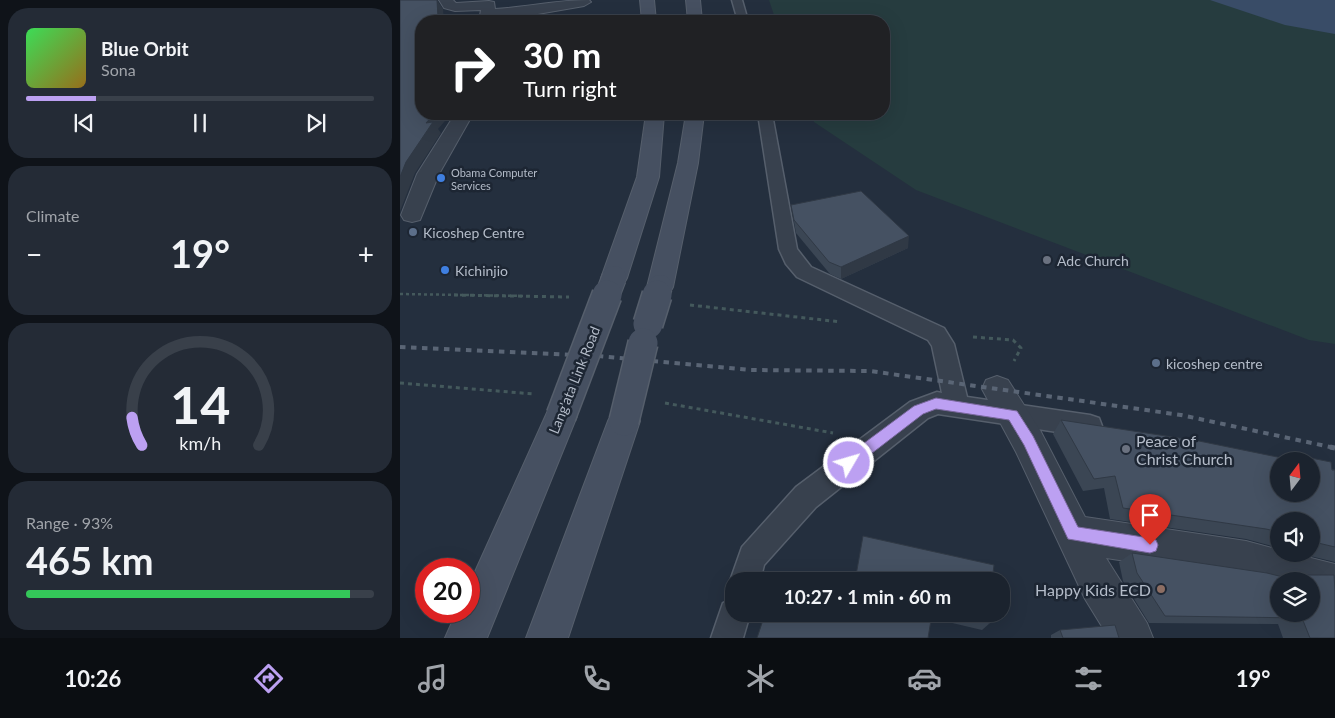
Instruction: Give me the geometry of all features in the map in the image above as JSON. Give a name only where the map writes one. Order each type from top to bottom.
[{"type":"main road","points":[[647,0],[648,15]]},
{"type":"main road","points":[[693,0],[694,15]]},
{"type":"main road","name":"Lang'ata Link Road","points":[[466,638],[548,405],[614,278],[648,177],[654,120]]},
{"type":"main road","points":[[547,638],[624,421],[643,343],[660,287],[688,163],[694,120]]},
{"type":"street","points":[[446,0],[448,5],[455,7],[489,5],[487,15]]},
{"type":"street","points":[[506,15],[584,2]]},
{"type":"street","points":[[412,215],[428,174],[460,120]]},
{"type":"street","points":[[1005,402],[1028,441],[1099,585],[1132,638]]},
{"type":"street","points":[[1073,534],[1246,560],[1335,584]]},
{"type":"lane","points":[[737,0],[741,15]]},
{"type":"lane","points":[[767,120],[772,139],[788,249],[792,259],[804,272],[936,334],[943,344],[957,406]]},
{"type":"lane","points":[[747,572],[752,557],[806,497],[918,410],[936,404],[957,406],[1005,402],[1117,430]]},
{"type":"lane","points":[[727,638],[732,622]]},
{"type":"path","points":[[400,294],[571,297]]},
{"type":"path","points":[[689,305],[768,312],[843,322]]},
{"type":"path","points":[[936,334],[1013,340],[1018,344],[1021,348],[1005,402]]},
{"type":"path","points":[[400,384],[548,405]]},
{"type":"path","points":[[655,402],[827,434],[837,433]]},
{"type":"green space","points":[[769,0],[1335,0],[1335,344],[1309,340],[916,190],[813,120],[890,120],[890,15],[774,15]]},
{"type":"water","points":[[1210,0],[1335,0],[1335,34],[1285,25]]},
{"type":"building","points":[[400,0],[437,0],[438,15],[415,15],[415,120],[429,120],[426,123],[433,122],[406,162],[400,177]]},
{"type":"building","points":[[861,191],[909,236],[841,267],[829,262],[794,220],[791,205]]},
{"type":"building","points":[[1061,420],[1199,441],[1270,455],[1270,502],[1320,502],[1320,460],[1331,462],[1332,470],[1335,470],[1335,547],[1320,543],[1320,512],[1270,512],[1270,530],[1123,508],[1115,476],[1094,479]]},
{"type":"building","points":[[863,536],[994,565],[993,572],[857,572]]},
{"type":"building","points":[[1132,553],[1270,574],[1270,618],[1165,616],[1137,573]]},
{"type":"building","points":[[1320,575],[1334,575],[1335,638],[1310,638],[1304,622],[1320,622]]},
{"type":"building","points":[[762,622],[931,622],[928,638],[757,638]]},
{"type":"building","points":[[1115,625],[1119,638],[1063,638],[1060,630]]},
{"type":"railway","points":[[400,347],[599,356],[750,370],[870,371],[1181,415],[1335,448],[1330,447]]},
{"type":"place","name":"Obama Computer Services","points":[[441,178]]},
{"type":"place","name":"Kicoshep Centre","points":[[413,232]]},
{"type":"place","name":"Adc Church","points":[[1047,260]]},
{"type":"place","name":"Kichinjio","points":[[445,270]]},
{"type":"place","name":"kicoshep centre","points":[[1156,363]]},
{"type":"place","name":"Peace of Christ Church","points":[[1126,449]]},
{"type":"place","name":"Happy Kids ECD","points":[[1161,589]]},
{"type":"route","points":[[849,463],[918,410],[936,404],[1013,415],[1054,491],[1073,534],[1150,545]]}]
